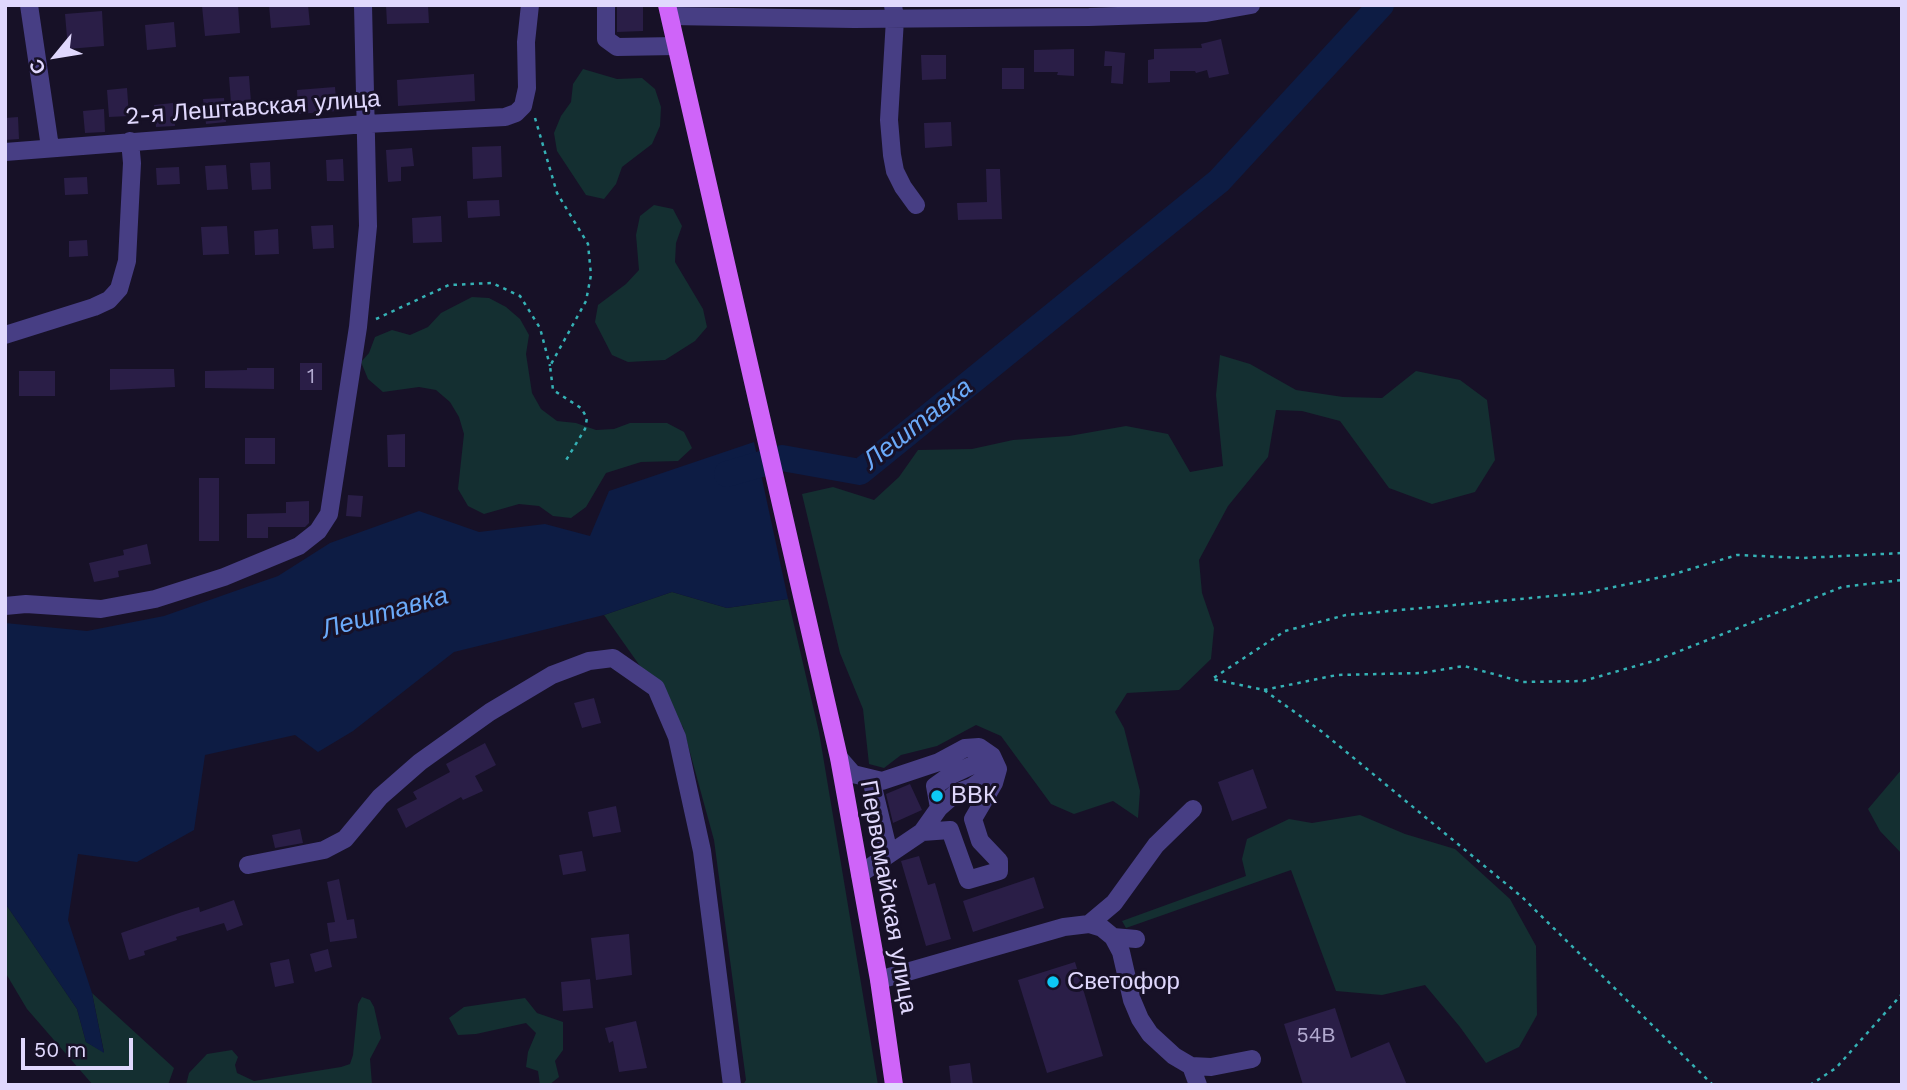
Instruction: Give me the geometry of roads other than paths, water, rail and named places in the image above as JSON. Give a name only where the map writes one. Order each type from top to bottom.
[{"type":"main road","name":"Первомайская улица","points":[[668,11],[839,758],[879,980],[894,1085]]},
{"type":"street","points":[[29,5],[50,147]]},
{"type":"street","points":[[5,606],[26,604],[101,609],[155,599],[224,577],[299,546],[318,531],[329,514],[358,327],[368,226],[363,5]]},
{"type":"street","name":"2-я Лештавская улица","points":[[5,152],[366,124],[505,117],[516,113],[523,106],[527,88],[526,42],[530,5]]},
{"type":"street","points":[[606,5],[607,39],[617,47],[676,46]]},
{"type":"street","points":[[668,11],[1088,11],[1170,16],[1251,5]]},
{"type":"street","points":[[894,12],[889,120],[892,155],[895,171],[916,205]]},
{"type":"street","points":[[5,335],[94,307],[109,300],[119,289],[127,261],[132,163],[130,141]]},
{"type":"street","points":[[248,865],[302,856],[324,850],[345,839],[380,797],[420,762],[490,712],[552,675],[589,661],[613,658],[656,688],[677,737],[702,851],[732,1085]]},
{"type":"street","points":[[839,758],[853,774],[882,780],[939,762],[965,748],[979,747],[995,763],[994,783],[973,819],[950,830],[922,832]]},
{"type":"street","points":[[860,874],[922,832],[939,808],[956,793],[972,787],[995,763]]},
{"type":"street","points":[[871,779],[889,853]]},
{"type":"street","points":[[1089,924],[1114,903],[1156,845],[1193,809]]},
{"type":"street","points":[[950,830],[968,880],[999,871],[999,862],[980,841],[973,819]]},
{"type":"street","points":[[879,980],[1064,927],[1089,924],[1102,928],[1113,937],[1121,952],[1132,1000],[1140,1019],[1150,1034],[1174,1056],[1191,1066],[1211,1067],[1252,1059]]},
{"type":"street","points":[[1113,937],[1136,939]]},
{"type":"street","points":[[1191,1066],[1198,1085]]},
{"type":"water","points":[[754,442],[788,599],[727,608],[672,592],[604,615],[454,652],[353,731],[318,752],[295,735],[205,755],[194,830],[137,862],[78,854],[68,920],[92,993],[104,1053],[86,1042],[77,1009],[5,903],[5,623],[87,631],[164,616],[278,576],[330,543],[419,511],[479,532],[545,524],[590,536],[609,491]]},
{"type":"waterway","name":"Лештавка","points":[[727,474],[782,458],[860,472],[1219,181],[1381,5]]},
{"type":"place","name":"ВВК","points":[[937,796]]},
{"type":"place","name":"Светофор","points":[[1053,982]]}]
